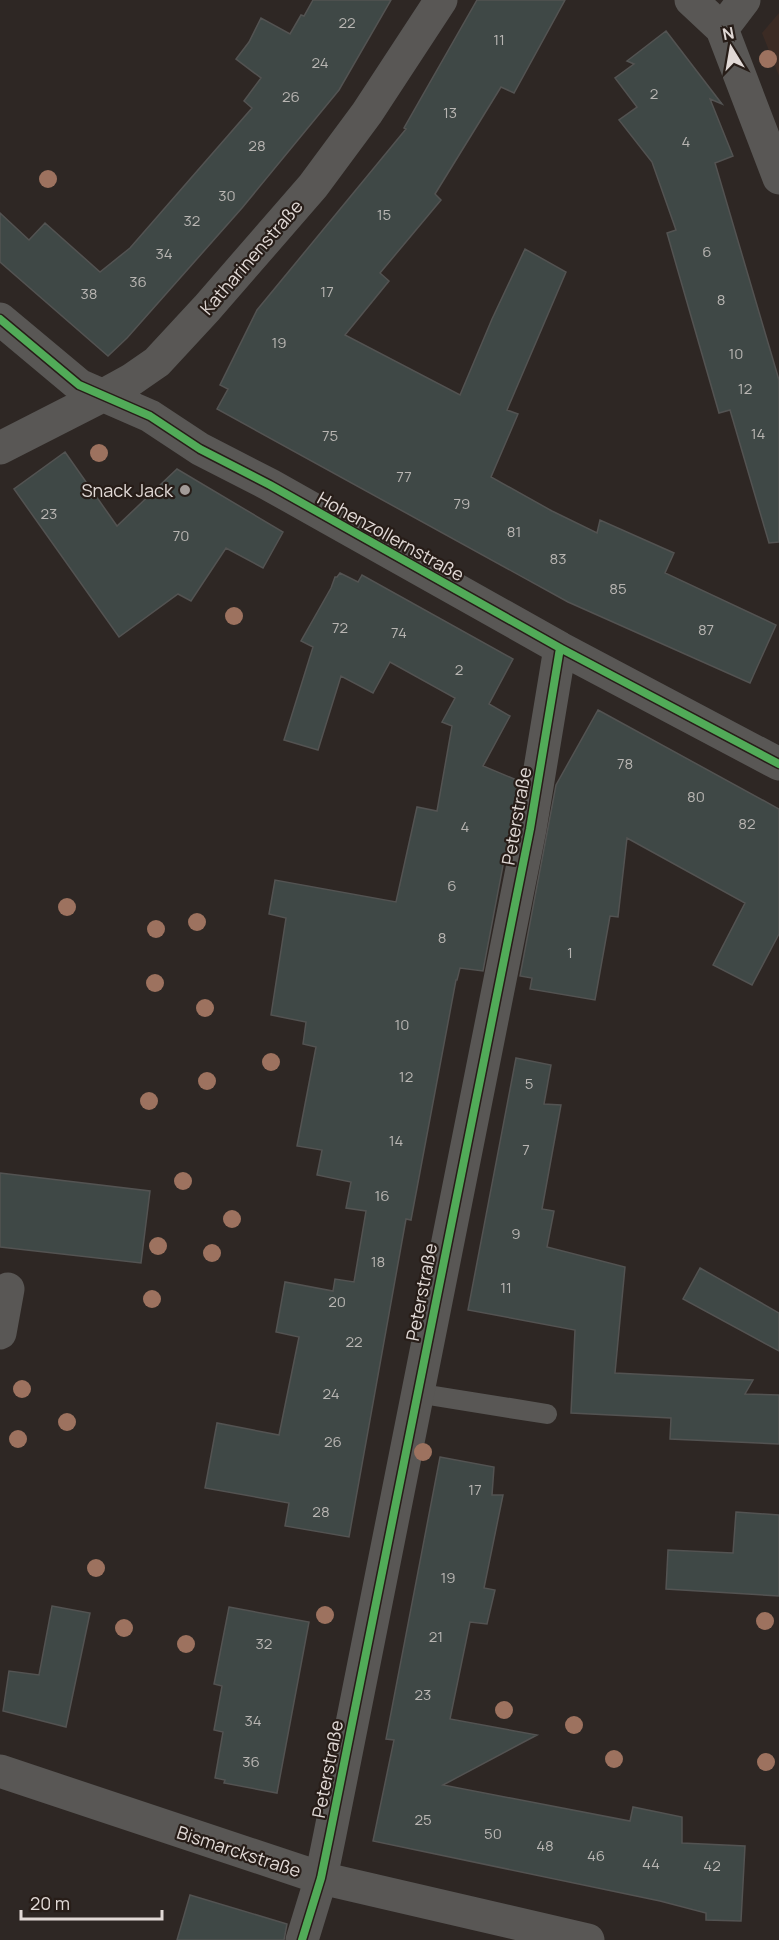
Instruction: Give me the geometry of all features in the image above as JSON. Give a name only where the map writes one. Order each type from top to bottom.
[{"type":"street","name":"Katharinenstraße","points":[[0,448],[102,396],[157,362],[313,186],[367,113],[441,0]]},
{"type":"street","points":[[691,0],[722,29],[779,178]]},
{"type":"street","points":[[722,29],[744,0]]},
{"type":"street","name":"Hohenzollernstraße","points":[[0,320],[79,384],[150,416],[200,449],[270,485],[560,648],[779,764]]},
{"type":"street","name":"Peterstraße","points":[[302,1940],[321,1878],[530,829],[560,648]]},
{"type":"street","points":[[0,1334],[8,1289]]},
{"type":"street","name":"Bismarckstraße","points":[[0,1771],[321,1878],[588,1940]]},
{"type":"lane","points":[[416,1394],[547,1414]]},
{"type":"shaded area","points":[[779,13],[779,76],[762,33]]},
{"type":"building","points":[[313,0],[391,0],[339,90],[242,208],[127,338],[108,356],[0,262],[0,213],[29,240],[45,223],[100,272],[130,248],[252,108],[244,101],[261,78],[236,59],[249,42],[261,18],[290,34]]},
{"type":"building","points":[[477,0],[565,0],[514,93],[501,87],[435,194],[441,200],[380,273],[389,281],[345,335],[460,395],[525,249],[566,272],[507,410],[518,414],[491,477],[597,533],[600,520],[674,553],[665,573],[776,625],[750,683],[568,602],[217,409],[228,389],[220,385],[257,310],[406,129],[404,128]]},
{"type":"building","points":[[666,31],[722,104],[710,99],[733,156],[715,163],[779,380],[779,542],[769,543],[730,410],[719,413],[667,233],[676,230],[652,162],[619,120],[637,107],[615,78],[634,64],[627,61]]},
{"type":"building","points":[[65,452],[117,526],[177,469],[283,532],[263,568],[226,548],[191,601],[178,594],[119,637],[14,489]]},
{"type":"building","points":[[340,573],[358,582],[362,575],[513,659],[489,704],[510,716],[483,766],[519,781],[483,971],[460,968],[456,980],[411,1220],[406,1219],[349,1537],[285,1526],[289,1503],[205,1488],[217,1423],[279,1435],[299,1337],[276,1332],[285,1282],[333,1291],[335,1279],[354,1282],[366,1211],[346,1208],[351,1182],[317,1175],[322,1150],[297,1146],[316,1047],[303,1044],[306,1022],[271,1015],[286,918],[269,914],[275,880],[396,902],[417,807],[437,811],[452,726],[442,722],[455,698],[390,662],[373,693],[341,676],[318,750],[284,740],[313,647],[301,641],[335,577]]},
{"type":"building","points":[[598,710],[779,809],[779,934],[752,985],[713,965],[745,903],[627,838],[618,917],[610,916],[595,1000],[530,989],[532,978],[520,976],[556,785]]},
{"type":"building","points":[[516,1058],[551,1065],[544,1104],[561,1105],[542,1209],[554,1211],[547,1247],[625,1267],[615,1373],[753,1380],[745,1394],[779,1395],[779,1444],[670,1439],[671,1418],[571,1413],[575,1330],[468,1310]]},
{"type":"building","points":[[0,1173],[150,1191],[141,1263],[0,1247]]},
{"type":"building","points":[[700,1268],[779,1313],[779,1351],[683,1299]]},
{"type":"building","points":[[440,1457],[494,1467],[492,1495],[503,1495],[484,1588],[495,1590],[487,1624],[470,1622],[450,1719],[537,1735],[443,1785],[630,1821],[633,1807],[682,1817],[682,1843],[745,1846],[741,1921],[706,1920],[706,1913],[660,1901],[373,1841],[394,1740],[386,1739]]},
{"type":"building","points":[[736,1512],[779,1515],[779,1596],[666,1589],[668,1550],[733,1553]]},
{"type":"building","points":[[52,1606],[90,1613],[66,1727],[3,1711],[9,1671],[39,1675]]},
{"type":"building","points":[[229,1607],[309,1622],[277,1793],[224,1783],[225,1780],[215,1778],[223,1732],[214,1730],[222,1686],[214,1684]]},
{"type":"building","points":[[190,1895],[287,1924],[284,1940],[177,1940]]},
{"type":"cycle path","points":[[0,319],[79,385],[150,416],[200,449],[270,485],[560,648],[779,764]]},
{"type":"cycle path","points":[[302,1940],[321,1878],[330,1834],[530,829],[560,648]]},
{"type":"place","name":"Snack Jack","points":[[185,490]]}]
